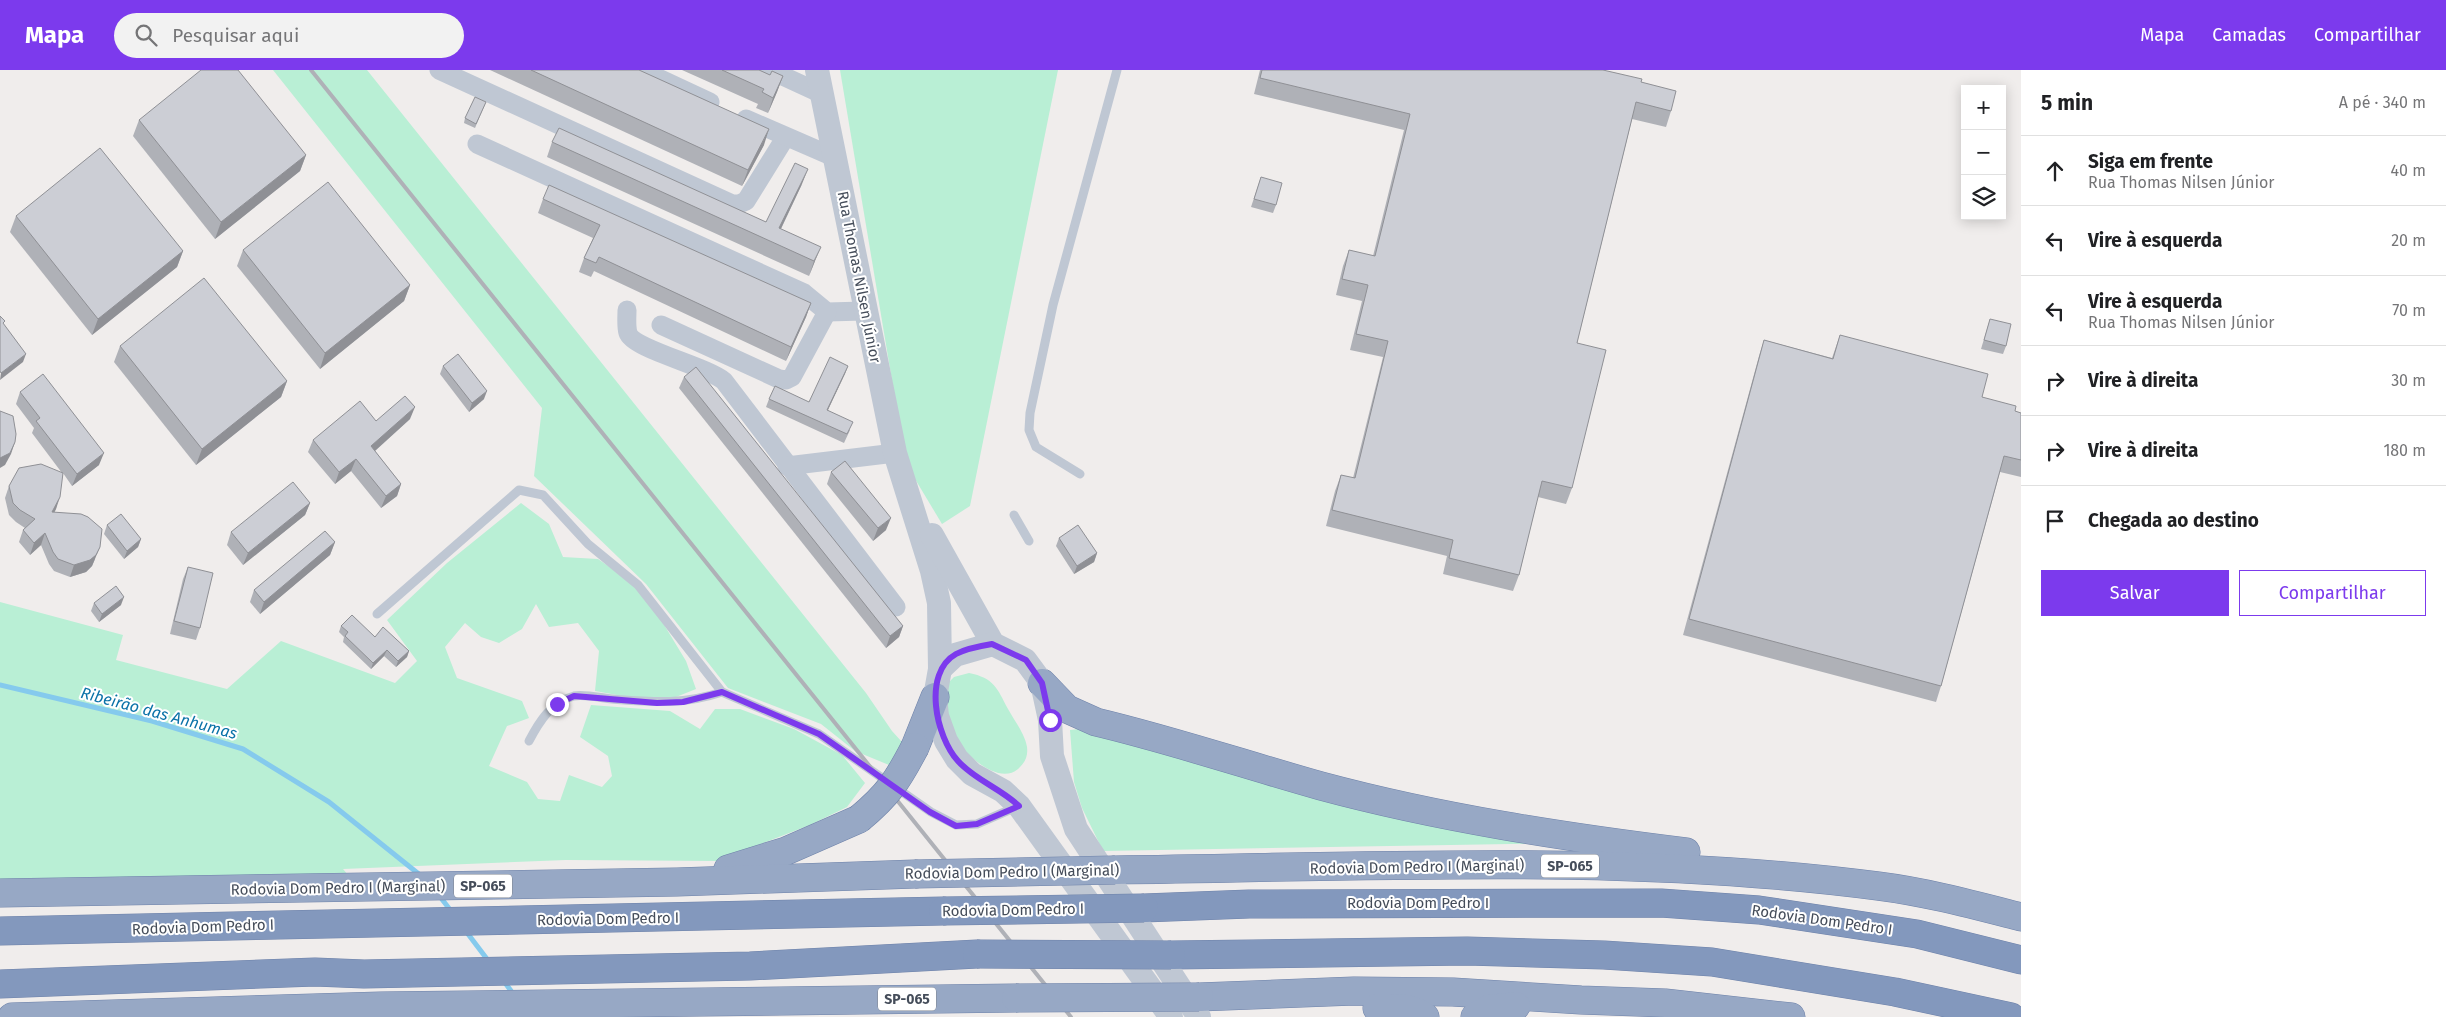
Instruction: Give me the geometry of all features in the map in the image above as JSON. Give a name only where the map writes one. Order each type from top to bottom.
[{"type":"highway","points":[[1042,683],[1067,709],[1096,722],[1322,786],[1461,817],[1635,846],[1775,863],[1880,886]]},
{"type":"highway","points":[[677,882],[746,865],[824,836],[859,819],[881,801],[895,784],[915,747],[935,696]]},
{"type":"highway","name":"Rodovia Dom Pedro I (Marginal)","points":[[0,894],[677,882],[1115,870],[1467,865],[1674,867],[1880,886],[2021,917]]},
{"type":"highway","name":"Rodovia Dom Pedro I","points":[[0,932],[342,923],[1144,908],[1249,904],[1661,903],[1759,910],[1908,933],[2021,960]]},
{"type":"highway","points":[[0,984],[315,972],[364,974],[750,966],[977,954],[1171,955],[1467,951],[1604,955],[1702,961],[1895,992],[2011,1017]]},
{"type":"highway","name":"SP-065","points":[[12,1017],[381,1006],[1016,998],[1199,1007],[1251,995],[1354,991],[1453,992],[1665,1003],[1791,1017]]},
{"type":"highway","points":[[1251,995],[1269,1006],[1403,1008],[1419,1012],[1425,1017]]},
{"type":"highway","points":[[942,1017],[949,1012],[986,1008],[1016,998]]},
{"type":"highway","points":[[839,1000],[864,1017]]},
{"type":"highway","points":[[1475,1017],[1489,1009],[1581,1000]]},
{"type":"street","points":[[439,70],[732,204],[739,204],[746,200],[785,138]]},
{"type":"street","points":[[641,70],[785,138],[836,158]]},
{"type":"street","points":[[770,70],[822,94]]},
{"type":"street","name":"Rua Thomas Nilsen Júnior","points":[[817,70],[836,158],[864,311],[894,453],[903,483],[937,563],[992,644]]},
{"type":"street","points":[[477,144],[804,293],[828,312],[864,311]]},
{"type":"street","points":[[626,310],[628,333],[637,344],[717,375],[724,381],[786,466],[896,607]]},
{"type":"street","points":[[661,325],[779,379],[786,380],[792,376],[828,312]]},
{"type":"street","points":[[786,466],[894,453]]},
{"type":"street","name":"Rua Thomas Nilsen Júnior","points":[[937,563],[940,670],[935,696],[937,716],[946,742],[957,759],[972,774],[1011,799]]},
{"type":"street","points":[[940,670],[955,655],[992,644],[1026,660],[1042,683],[1050,720],[1052,756],[1076,829],[1199,1007]]},
{"type":"street","points":[[1011,799],[1171,1017]]},
{"type":"lane","points":[[1080,474],[1036,447],[1030,430],[1030,413],[1054,305],[1117,70]]},
{"type":"lane","points":[[377,614],[519,490],[543,496],[588,544],[638,585],[722,692],[819,734],[930,812],[956,826],[977,824],[1011,799]]},
{"type":"lane","points":[[1014,515],[1028,541]]},
{"type":"lane","points":[[529,741],[542,717],[557,704],[574,696],[657,703],[683,702],[722,692]]},
{"type":"green space","points":[[273,70],[367,70],[866,693],[892,731],[902,742],[889,765],[855,751],[821,724],[728,688],[646,584],[534,476],[542,408]]},
{"type":"green space","points":[[840,70],[1058,70],[970,506],[942,524],[906,464]]},
{"type":"green space","points":[[521,503],[549,524],[563,557],[598,559],[643,590],[686,661],[696,689],[661,703],[595,691],[599,651],[578,623],[549,627],[536,604],[522,629],[499,643],[481,637],[465,623],[445,647],[457,678],[522,701],[529,718],[507,726],[489,766],[527,782],[538,799],[560,801],[569,775],[602,787],[612,776],[608,756],[580,737],[591,705],[670,711],[700,729],[715,709],[740,709],[794,729],[842,755],[865,783],[847,807],[810,825],[717,861],[566,860],[343,869],[359,888],[0,895],[0,602],[123,635],[116,660],[227,689],[281,641],[395,683],[417,661],[387,620],[447,563]]},
{"type":"green space","points":[[969,673],[984,678],[994,685],[1024,737],[1027,747],[1026,758],[1020,767],[1010,773],[999,773],[987,769],[976,761],[955,739],[944,719],[943,688],[954,677]]},
{"type":"green space","points":[[1088,728],[1562,843],[1103,851],[1082,808],[1074,782],[1070,730]]},
{"type":"building","points":[[201,70],[238,70],[306,155],[221,222],[139,120]]},
{"type":"building","points":[[531,70],[639,70],[769,129],[748,170]]},
{"type":"building","points":[[722,70],[759,70],[770,75],[772,71],[783,76],[773,98],[762,92],[764,89]]},
{"type":"building","points":[[1262,70],[1603,70],[1642,79],[1641,82],[1676,91],[1671,111],[1636,102],[1577,343],[1606,350],[1572,488],[1542,481],[1519,575],[1449,558],[1453,540],[1332,510],[1341,475],[1355,478],[1388,341],[1356,334],[1368,285],[1342,279],[1349,250],[1375,256],[1410,114],[1260,78]]},
{"type":"building","points":[[475,97],[486,102],[476,124],[465,118]]},
{"type":"building","points":[[559,128],[766,222],[795,163],[808,169],[779,228],[821,247],[814,261],[552,142]]},
{"type":"building","points":[[100,148],[183,251],[98,319],[16,216]]},
{"type":"building","points":[[1261,177],[1282,183],[1276,205],[1254,199]]},
{"type":"building","points":[[328,182],[410,285],[325,353],[243,250]]},
{"type":"building","points":[[549,185],[811,303],[791,347],[599,257],[596,263],[584,258],[600,225],[543,199]]},
{"type":"building","points":[[204,278],[287,381],[202,449],[120,346]]},
{"type":"building","points":[[0,316],[26,354],[1,373],[0,371]]},
{"type":"building","points":[[1990,319],[2011,324],[2006,346],[1984,340]]},
{"type":"building","points":[[1840,335],[1988,374],[1982,397],[2016,406],[2015,411],[2021,413],[2021,460],[2004,456],[1941,686],[1689,619],[1764,340],[1833,359]]},
{"type":"building","points":[[458,354],[487,391],[472,403],[443,366]]},
{"type":"building","points":[[830,357],[848,366],[827,410],[853,422],[847,434],[769,399],[775,386],[809,402]]},
{"type":"building","points":[[696,367],[903,626],[890,636],[684,377]]},
{"type":"building","points":[[43,374],[104,453],[77,474],[36,421],[40,418],[20,392]]},
{"type":"building","points":[[405,396],[415,407],[371,446],[401,484],[386,496],[356,459],[339,472],[313,440],[360,401],[376,421]]},
{"type":"building","points":[[0,411],[13,416],[16,434],[10,453],[0,458]]},
{"type":"building","points":[[845,461],[891,518],[878,528],[831,472]]},
{"type":"building","points":[[41,464],[63,473],[60,497],[52,512],[81,514],[88,517],[102,529],[100,547],[96,555],[90,560],[74,565],[58,559],[45,533],[34,543],[23,530],[35,519],[20,510],[13,503],[9,486],[19,468]]},
{"type":"building","points":[[293,482],[310,503],[248,553],[231,532]]},
{"type":"building","points":[[121,514],[141,539],[127,551],[107,525]]},
{"type":"building","points":[[1078,525],[1097,553],[1077,566],[1059,538]]},
{"type":"building","points":[[325,531],[335,542],[264,602],[254,590]]},
{"type":"building","points":[[188,567],[213,573],[200,628],[174,621]]},
{"type":"building","points":[[116,586],[124,597],[102,614],[94,603]]},
{"type":"building","points":[[352,615],[375,637],[383,627],[409,651],[398,661],[387,650],[373,663],[345,636],[348,632],[341,626]]},
{"type":"waterway","name":"Ribeirão das Anhumas","points":[[0,685],[152,721],[243,749],[329,802],[420,875]]},
{"type":"waterway","name":"Ribeirão das Anhumas","points":[[438,894],[451,911]]},
{"type":"waterway","name":"Ribeirão das Anhumas","points":[[465,930],[490,963]]},
{"type":"waterway","name":"Ribeirão das Anhumas","points":[[503,980],[514,995]]},
{"type":"railway","points":[[311,70],[1071,1017]]},
{"type":"route","points":[[557,704],[574,696],[657,703],[683,702],[705,698],[722,692],[819,734],[930,812],[956,826],[977,824],[991,820],[1019,806],[1003,791],[972,774],[957,759],[946,742],[937,716],[935,696],[940,670],[955,655],[971,648],[992,644],[1026,660],[1042,683],[1050,720]]}]
